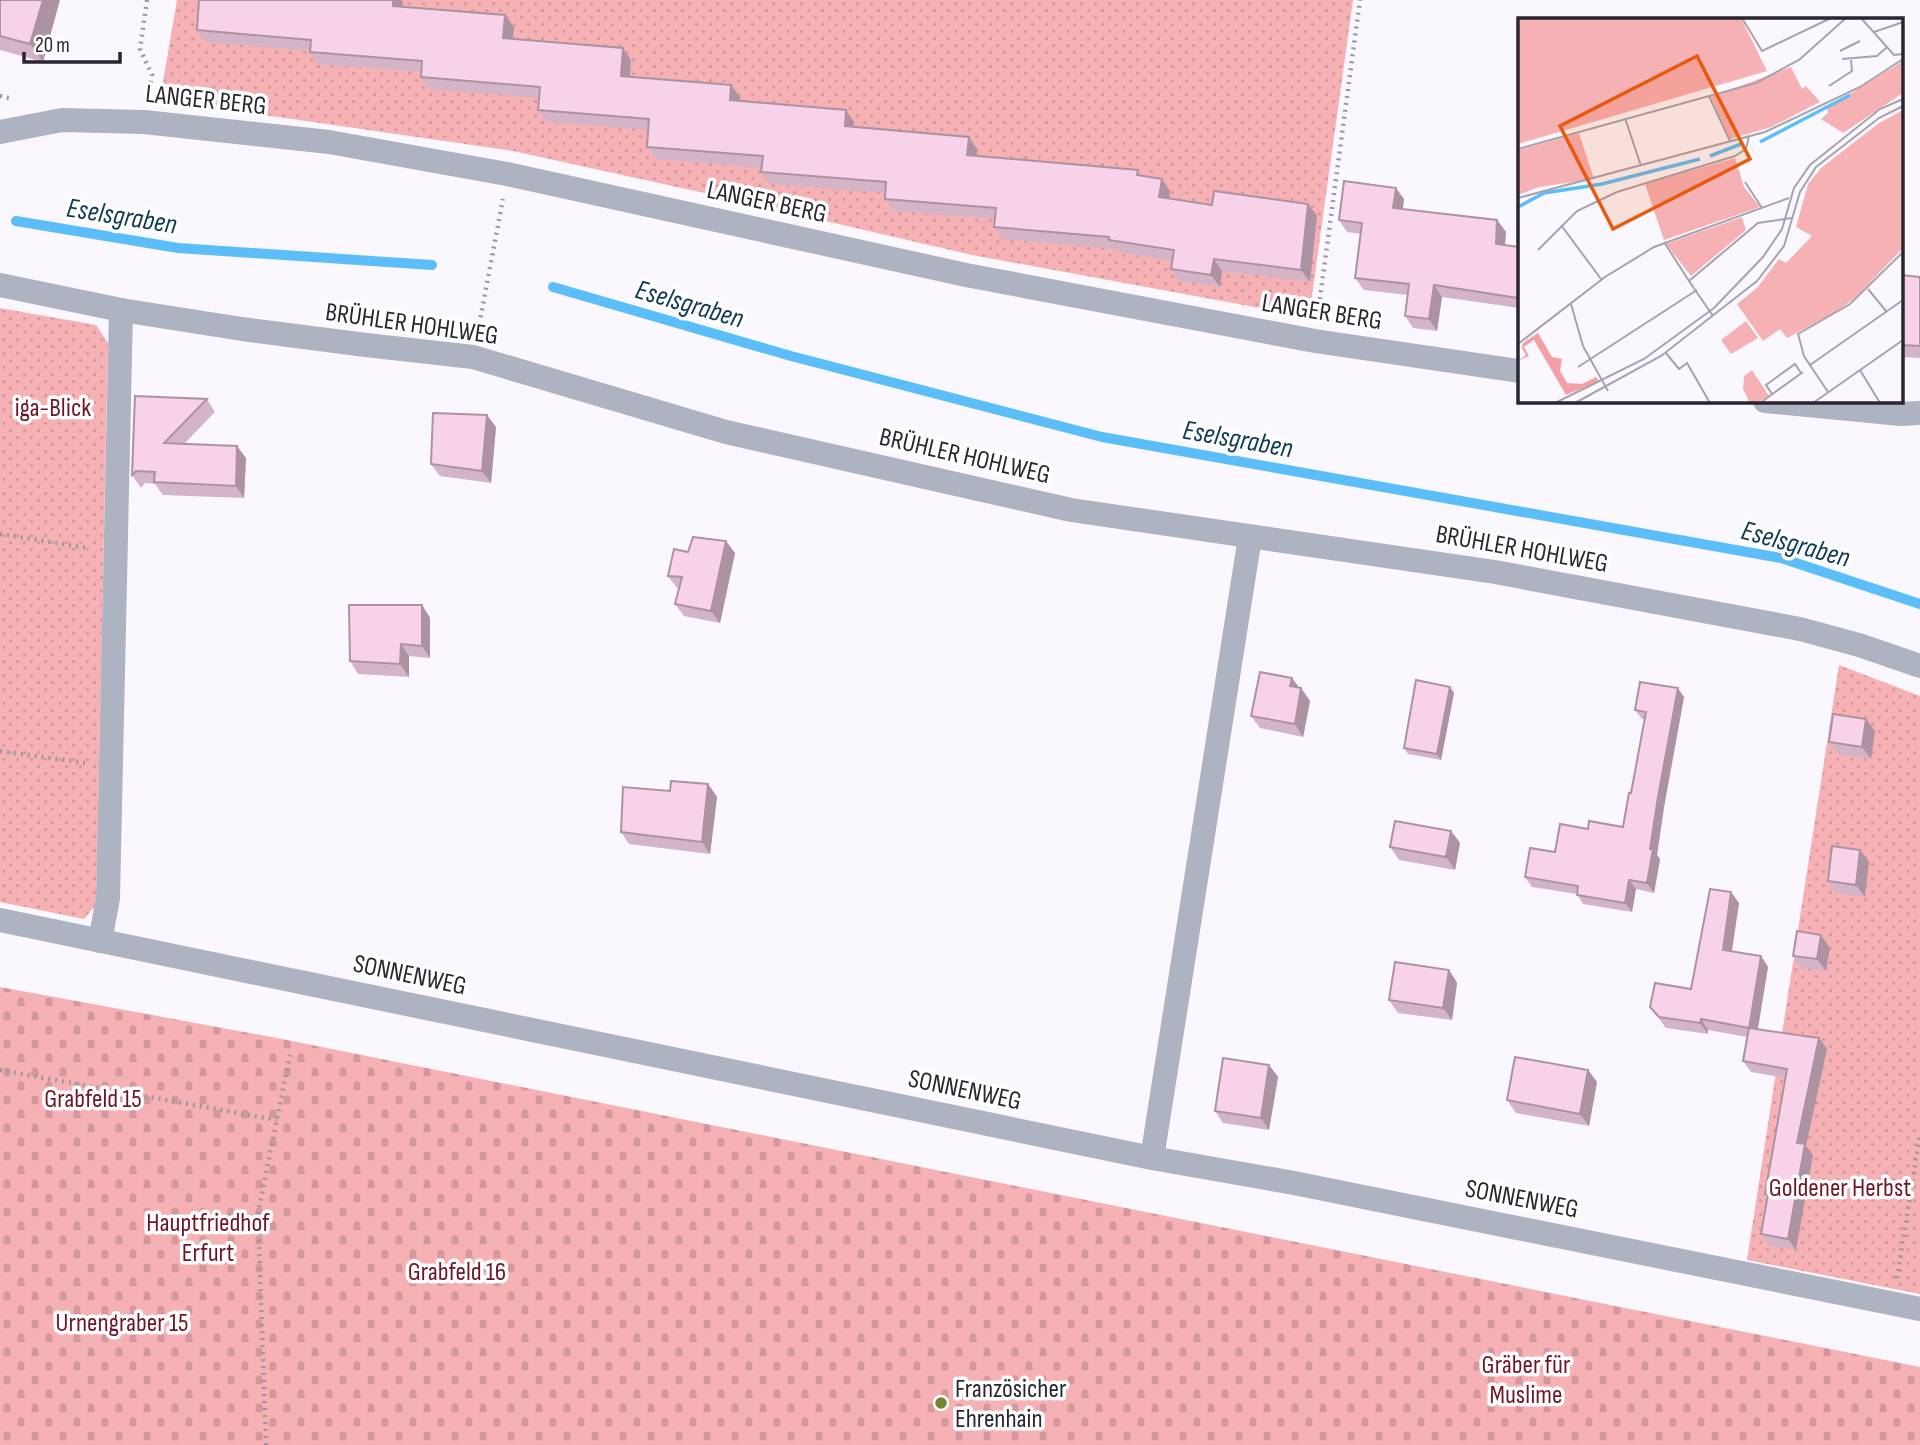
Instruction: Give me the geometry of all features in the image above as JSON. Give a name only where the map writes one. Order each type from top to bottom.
[{"type":"street","name":"LANGER BERG","points":[[0,132],[62,120],[144,122],[329,142],[507,174],[966,275],[1315,341],[1518,371]]},
{"type":"street","name":"BRÜHLER HOHLWEG","points":[[0,285],[121,310],[352,344],[473,357],[739,435],[1071,510],[1495,572],[1787,626],[1859,645],[1920,666]]},
{"type":"street","points":[[100,940],[108,898],[121,310]]},
{"type":"street","points":[[1775,402],[1901,414],[1920,413]]},
{"type":"street","points":[[1152,1158],[1250,537]]},
{"type":"street","name":"SONNENWEG","points":[[0,920],[1152,1158],[1307,1185],[1920,1309]]},
{"type":"path","points":[[144,122],[152,75],[140,49],[147,0]]},
{"type":"path","points":[[1315,341],[1360,0]]},
{"type":"path","points":[[480,324],[503,198]]},
{"type":"path","points":[[0,534],[117,552]]},
{"type":"path","points":[[0,751],[110,766]]},
{"type":"path","points":[[266,1445],[258,1213],[290,1055]]},
{"type":"path","points":[[0,1070],[277,1120]]},
{"type":"path","points":[[1893,1304],[1920,1134]]},
{"type":"green space","points":[[177,0],[1353,0],[1309,317],[972,255],[513,151],[160,100]]},
{"type":"green space","name":"iga-Blick","points":[[0,308],[96,325],[108,343],[96,905],[84,919],[0,902]]},
{"type":"green space","name":"Goldener Herbst","points":[[1839,665],[1920,696],[1920,1294],[1747,1260]]},
{"type":"green space","name":"Hauptfriedhof Erfurt","points":[[0,987],[277,1038],[1920,1367],[1920,1445],[0,1445]]},
{"type":"building","points":[[0,0],[43,0],[30,44],[0,36]]},
{"type":"building","points":[[199,0],[393,0],[393,6],[505,15],[503,38],[623,48],[621,76],[731,85],[730,100],[846,110],[845,126],[969,137],[967,155],[1138,170],[1137,175],[1162,179],[1159,197],[1212,205],[1214,191],[1308,204],[1301,270],[1214,259],[1211,275],[1171,269],[1174,250],[1109,240],[1109,237],[994,227],[996,208],[885,199],[886,182],[761,172],[763,156],[647,147],[649,119],[538,110],[540,87],[421,77],[422,61],[310,52],[311,40],[197,30]]},
{"type":"building","points":[[1344,181],[1396,188],[1393,208],[1497,220],[1496,244],[1518,247],[1518,298],[1434,285],[1429,319],[1405,316],[1409,284],[1355,278],[1362,223],[1339,220]]},
{"type":"building","points":[[1902,275],[1920,277],[1920,346],[1902,345]]},
{"type":"building","points":[[135,396],[207,399],[164,443],[237,446],[236,486],[154,482],[155,472],[136,471],[132,475]]},
{"type":"building","points":[[433,413],[487,415],[482,471],[431,464]]},
{"type":"building","points":[[693,537],[726,541],[711,611],[675,604],[682,577],[668,576],[674,549],[688,552]]},
{"type":"building","points":[[349,605],[422,605],[422,646],[401,644],[400,664],[350,661]]},
{"type":"building","points":[[1260,672],[1292,678],[1290,686],[1301,688],[1295,724],[1251,716]]},
{"type":"building","points":[[1416,680],[1450,687],[1437,754],[1404,748]]},
{"type":"building","points":[[1640,682],[1678,688],[1658,797],[1647,883],[1629,880],[1625,903],[1577,895],[1578,886],[1525,877],[1530,848],[1555,852],[1560,824],[1588,829],[1589,821],[1623,827],[1646,712],[1635,710]]},
{"type":"building","points":[[1833,714],[1866,719],[1862,747],[1829,742]]},
{"type":"building","points":[[671,781],[708,784],[702,842],[621,832],[623,787],[670,791]]},
{"type":"building","points":[[1395,821],[1451,831],[1446,857],[1390,847]]},
{"type":"building","points":[[1832,846],[1860,850],[1856,885],[1828,881]]},
{"type":"building","points":[[1710,889],[1731,892],[1723,950],[1761,956],[1749,1028],[1701,1019],[1700,1023],[1659,1017],[1650,1007],[1655,983],[1691,989]]},
{"type":"building","points":[[1797,931],[1821,935],[1817,959],[1793,956]]},
{"type":"building","points":[[1395,962],[1449,970],[1443,1008],[1389,1000]]},
{"type":"building","points":[[1749,1028],[1819,1038],[1797,1143],[1805,1144],[1788,1239],[1761,1234],[1768,1194],[1765,1194],[1787,1069],[1743,1061]]},
{"type":"building","points":[[1515,1057],[1588,1070],[1580,1114],[1507,1100]]},
{"type":"building","points":[[1223,1058],[1269,1065],[1261,1118],[1215,1111]]},
{"type":"waterway","name":"Eselsgraben","points":[[16,221],[178,248],[432,265]]},
{"type":"waterway","name":"Eselsgraben","points":[[553,287],[791,356],[1102,437],[1781,558],[1920,604]]},
{"type":"place","name":"Französicher Ehrenhain","points":[[941,1403]]},
{"type":"park label","name":"Grabfeld 15","points":[[93,1098]]},
{"type":"park label","name":"Grabfeld 16","points":[[457,1271]]},
{"type":"park label","name":"Urnengraber 15","points":[[122,1322]]},
{"type":"park label","name":"Gräber für Muslime","points":[[1526,1379]]}]
